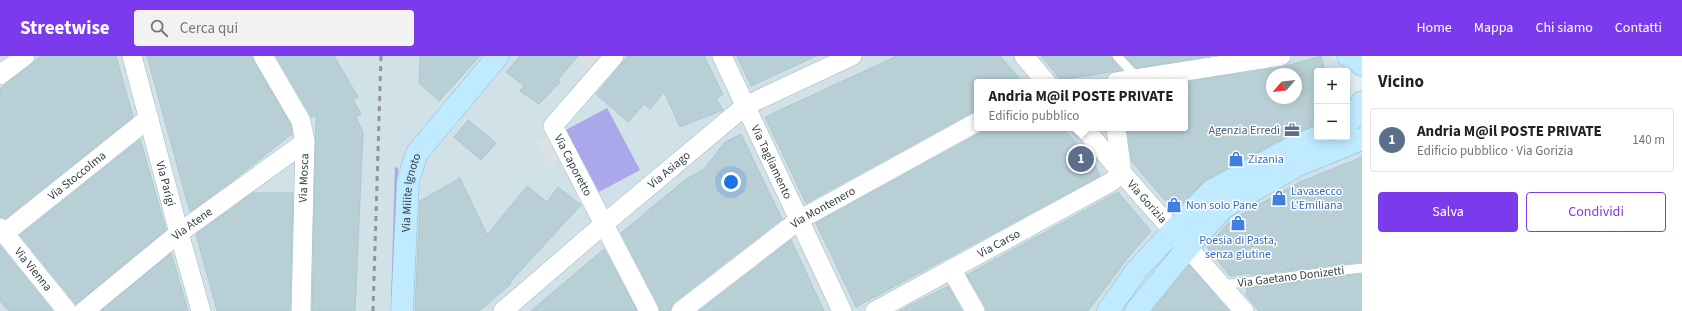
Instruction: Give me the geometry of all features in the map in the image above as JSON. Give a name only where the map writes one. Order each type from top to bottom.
[{"type":"main road","name":"Via Milite Ignoto","points":[[402,311],[408,181],[417,153],[498,56]]},
{"type":"main road","points":[[1348,56],[1358,61],[1362,65]]},
{"type":"main road","points":[[1350,121],[1356,114],[1362,102]]},
{"type":"main road","points":[[1136,311],[1188,246],[1223,208],[1298,165],[1362,138]]},
{"type":"main road","points":[[1108,311],[1136,271],[1173,230],[1212,191],[1297,145],[1314,139]]},
{"type":"street","points":[[0,75],[25,56]]},
{"type":"street","name":"Via Parigi","points":[[132,56],[178,233],[201,311]]},
{"type":"street","name":"Via Mosca","points":[[263,56],[301,121],[305,142],[301,311]]},
{"type":"street","name":"Via Caporetto","points":[[604,224],[552,126],[614,56]]},
{"type":"street","name":"Via Tagliamento","points":[[722,56],[842,311]]},
{"type":"street","name":"Via Asiago","points":[[503,311],[745,106],[852,56]]},
{"type":"street","points":[[1024,56],[1043,79]]},
{"type":"street","points":[[1132,79],[1281,56]]},
{"type":"street","name":"Via Stoccolma","points":[[2,230],[148,118]]},
{"type":"street","name":"Via Montenero","points":[[681,311],[799,220],[974,124]]},
{"type":"street","name":"Via Gorizia","points":[[1087,131],[1244,311]]},
{"type":"street","name":"Via Gorizia","points":[[1116,131],[1122,173]]},
{"type":"street","name":"Via Atene","points":[[84,311],[178,233],[305,142]]},
{"type":"street","name":"Via Carso","points":[[875,311],[1111,182],[1122,173]]},
{"type":"street","points":[[604,224],[649,311]]},
{"type":"street","name":"Via Vienna","points":[[2,230],[67,311]]},
{"type":"street","points":[[951,270],[975,311]]},
{"type":"lane","points":[[1117,56],[1137,78]]},
{"type":"lane","name":"Via Gaetano Donizetti","points":[[1221,285],[1362,268]]},
{"type":"shaded area","points":[[0,56],[1330,56],[1344,65],[1346,68],[1314,68],[1314,140],[1320,140],[1324,144],[1362,149],[1362,311],[0,311]]},
{"type":"shaded area","points":[[584,56],[599,56],[587,69],[581,58]]},
{"type":"shaded area","points":[[1350,83],[1351,88],[1350,106]]},
{"type":"shaded area","points":[[607,108],[640,170],[599,192],[566,130]]},
{"type":"shaded area","points":[[547,136],[560,159],[549,167],[536,142]]},
{"type":"shaded area","points":[[395,167],[398,168],[393,299],[391,302]]},
{"type":"building","points":[[41,56],[116,56],[133,117],[5,219],[0,217],[0,89]]},
{"type":"building","points":[[147,56],[252,56],[254,62],[291,125],[292,134],[190,212]]},
{"type":"building","points":[[276,56],[334,56],[358,97],[353,100],[361,114],[356,117],[363,132],[355,311],[312,311],[316,114],[312,118]]},
{"type":"building","points":[[420,56],[480,56],[439,101],[419,83]]},
{"type":"building","points":[[520,56],[578,56],[558,80],[560,82],[539,104],[520,91],[524,86],[506,72]]},
{"type":"building","points":[[628,56],[704,56],[723,95],[716,98],[723,110],[680,127],[664,92],[650,109],[644,104],[628,122],[596,94]]},
{"type":"building","points":[[737,56],[816,56],[751,86]]},
{"type":"building","points":[[897,56],[1000,56],[1020,79],[974,79],[974,112],[806,203],[765,117]]},
{"type":"building","points":[[1041,56],[1111,56],[1122,70],[1067,79],[1060,79]]},
{"type":"building","points":[[1125,56],[1210,56],[1136,68]]},
{"type":"building","points":[[1321,56],[1324,68],[1314,68],[1314,126],[1291,134],[1205,180],[1174,211],[1132,162],[1127,131],[1188,131],[1188,82],[1266,70],[1266,104],[1302,104],[1302,68],[1276,68]]},
{"type":"building","points":[[468,120],[496,143],[481,160],[454,137]]},
{"type":"building","points":[[1066,131],[1095,165],[1100,176],[856,307],[816,223],[982,132]]},
{"type":"building","points":[[741,134],[782,219],[674,302],[670,311],[660,311],[659,306],[621,233],[685,180],[704,169],[725,142]]},
{"type":"building","points":[[140,139],[166,230],[76,304],[20,235]]},
{"type":"building","points":[[1362,157],[1362,262],[1251,275],[1251,273],[1230,276],[1207,247],[1230,221],[1247,211],[1302,181]]},
{"type":"building","points":[[460,178],[487,235],[527,186],[547,202],[558,187],[581,205],[510,282],[511,284],[479,311],[415,311],[420,201]]},
{"type":"building","points":[[1118,192],[1151,231],[1130,255],[1088,311],[986,311],[985,306],[967,275]]},
{"type":"building","points":[[253,193],[293,193],[290,311],[217,311],[196,234]]},
{"type":"building","points":[[791,240],[824,311],[699,311]]},
{"type":"building","points":[[0,246],[53,311],[9,311],[0,301]]},
{"type":"building","points":[[604,249],[637,311],[531,311]]},
{"type":"building","points":[[171,253],[188,311],[101,311]]},
{"type":"building","points":[[1189,265],[1229,311],[1152,311]]},
{"type":"building","points":[[1362,274],[1362,311],[1259,311],[1246,295],[1247,288]]},
{"type":"building","points":[[948,286],[962,311],[899,311]]},
{"type":"railway","points":[[373,311],[381,56]]},
{"type":"place","name":"Agenzia Erredì","points":[[1292,130]]},
{"type":"place","name":"Andria M@il POSTE PRIVATE","points":[[1081,159]]},
{"type":"place","name":"Zizania","points":[[1236,159]]},
{"type":"place","name":"Lavasecco L'Emiliana","points":[[1279,198]]},
{"type":"place","name":"Non solo Pane","points":[[1174,205]]},
{"type":"place","name":"Poesia di Pasta, senza glutine","points":[[1238,223]]}]
